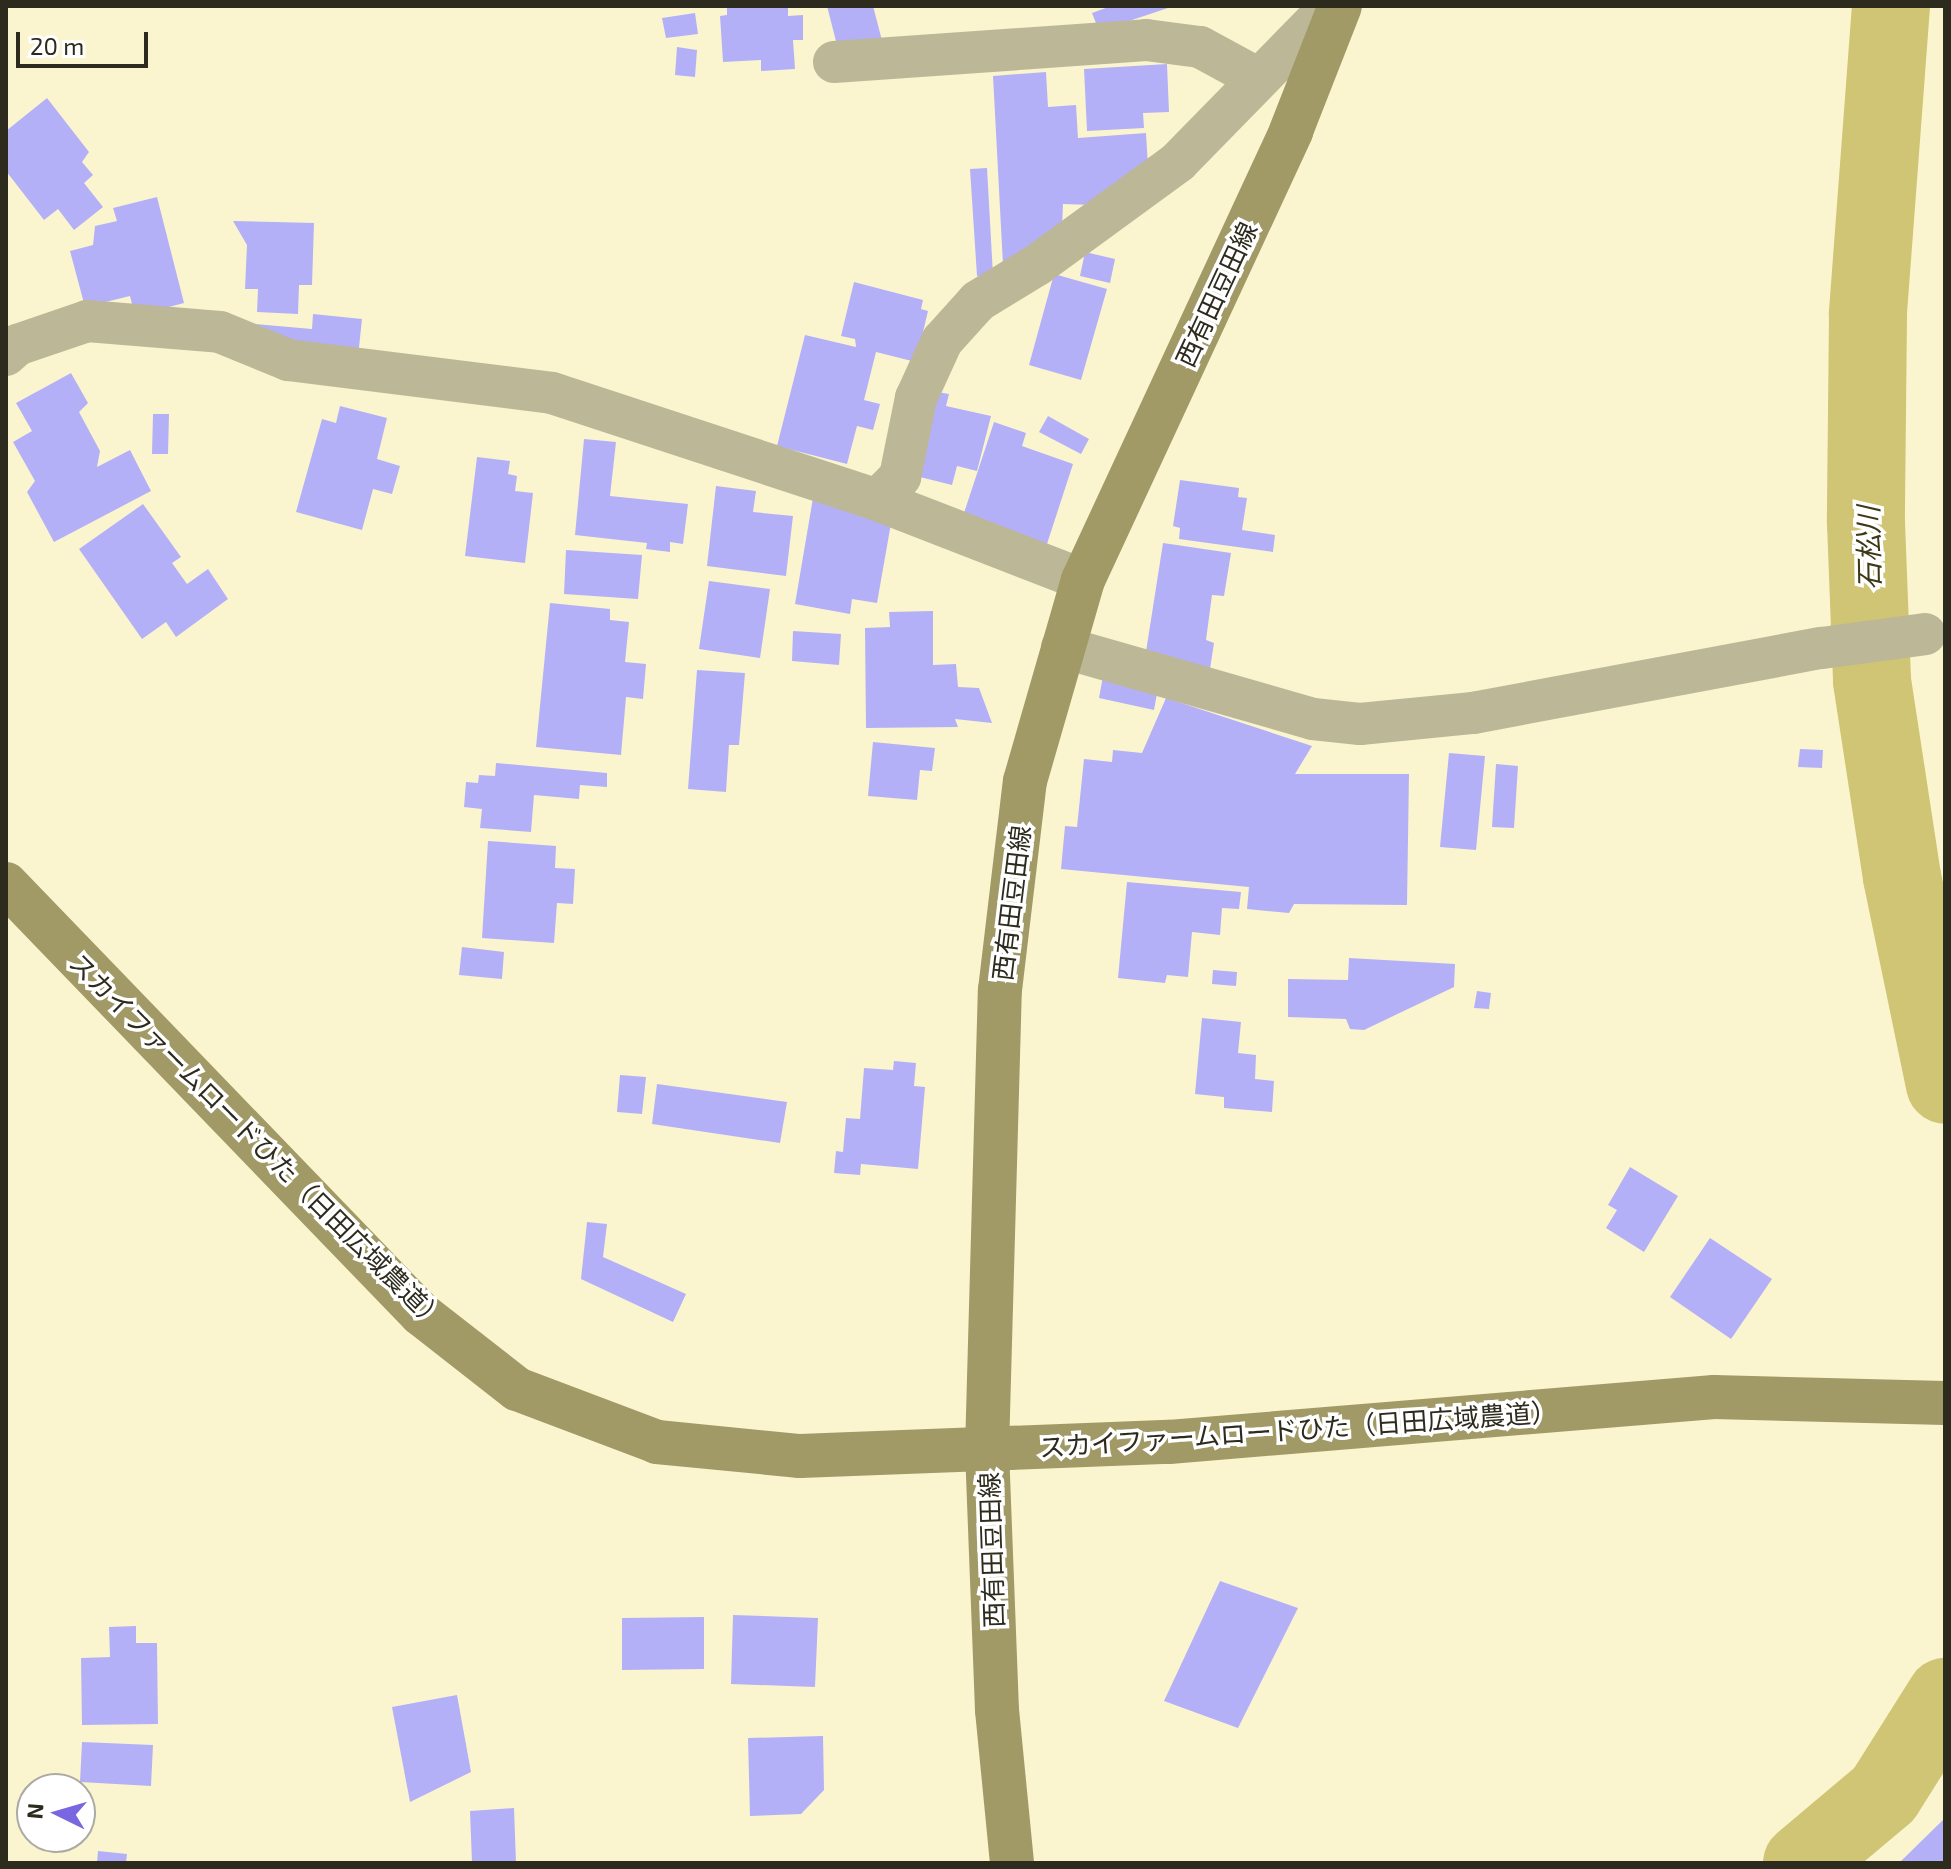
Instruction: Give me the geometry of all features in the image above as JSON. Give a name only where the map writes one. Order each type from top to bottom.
[{"type":"street","points":[[877,500],[900,477],[916,398],[942,341],[978,301],[1037,265],[1178,162],[1331,6]]},
{"type":"street","name":"西有田豆田線","points":[[1012,1863],[997,1710],[987,1450],[1000,990],[1025,781],[1083,580],[1291,131],[1340,6]]},
{"type":"street","points":[[834,62],[1146,40],[1200,47],[1259,79]]},
{"type":"street","points":[[6,355],[17,345],[87,321],[220,332],[288,360],[552,393],[877,500],[1083,580]]},
{"type":"street","points":[[1062,647],[1313,719],[1360,724],[1473,713],[1822,648],[1925,634]]},
{"type":"street","name":"スカイファームロードひた（日田広域農道）","points":[[6,884],[421,1314],[517,1389],[657,1442],[800,1456],[1169,1442],[1714,1397],[1945,1403]]},
{"type":"building","points":[[727,6],[788,6],[788,16],[803,15],[803,40],[793,40],[795,69],[761,71],[761,60],[723,62],[720,16],[727,15]]},
{"type":"building","points":[[827,6],[873,6],[885,52],[838,49]]},
{"type":"building","points":[[1111,6],[1171,7],[1099,31],[1092,13]]},
{"type":"building","points":[[695,13],[698,34],[666,38],[662,18]]},
{"type":"building","points":[[677,47],[697,50],[695,77],[675,75]]},
{"type":"building","points":[[1167,64],[1169,112],[1143,113],[1144,128],[1087,131],[1084,69]]},
{"type":"building","points":[[1046,72],[1048,107],[1076,105],[1078,138],[1146,133],[1148,166],[1092,205],[1063,204],[1062,227],[1003,265],[993,76]]},
{"type":"building","points":[[47,98],[89,152],[82,162],[93,175],[84,183],[103,207],[74,230],[58,209],[44,220],[6,171],[6,131]]},
{"type":"building","points":[[987,168],[993,275],[977,276],[970,169]]},
{"type":"building","points":[[157,197],[184,303],[135,316],[130,296],[85,307],[70,251],[93,245],[95,226],[117,221],[113,208]]},
{"type":"building","points":[[233,221],[314,223],[312,285],[299,285],[298,314],[257,312],[258,289],[245,289],[247,245]]},
{"type":"building","points":[[1085,252],[1115,259],[1110,283],[1080,276]]},
{"type":"building","points":[[1054,274],[1107,289],[1081,380],[1029,365]]},
{"type":"building","points":[[854,282],[923,300],[921,309],[928,311],[916,362],[876,352],[864,400],[880,404],[873,430],[857,426],[847,464],[777,446],[805,335],[856,347],[855,339],[841,336]]},
{"type":"building","points":[[313,314],[362,319],[358,357],[299,352],[255,324],[312,329]]},
{"type":"building","points":[[71,373],[88,403],[79,412],[100,451],[97,467],[130,450],[151,491],[54,542],[27,492],[35,481],[13,442],[32,431],[16,403]]},
{"type":"building","points":[[937,392],[949,394],[946,406],[991,416],[977,471],[957,466],[952,485],[916,476]]},
{"type":"building","points":[[340,406],[387,418],[377,459],[400,466],[392,494],[373,489],[362,530],[296,512],[322,419],[336,423]]},
{"type":"building","points":[[153,414],[169,414],[168,454],[152,454]]},
{"type":"building","points":[[1048,416],[1089,439],[1081,454],[1039,432]]},
{"type":"building","points":[[994,422],[1026,433],[1022,446],[1073,464],[1046,547],[962,519]]},
{"type":"building","points":[[584,439],[616,442],[610,496],[688,504],[683,544],[670,542],[670,552],[646,549],[647,543],[575,535]]},
{"type":"building","points":[[477,457],[510,461],[508,474],[517,476],[515,491],[533,493],[525,563],[465,556]]},
{"type":"building","points":[[1180,480],[1239,488],[1238,497],[1247,498],[1242,530],[1275,535],[1273,552],[1179,539],[1180,528],[1173,526]]},
{"type":"building","points":[[716,486],[756,491],[753,512],[793,516],[786,576],[707,566]]},
{"type":"building","points":[[813,498],[893,512],[877,603],[852,599],[850,614],[795,604]]},
{"type":"building","points":[[143,504],[181,557],[172,563],[187,584],[208,569],[228,599],[176,637],[166,622],[142,639],[79,549]]},
{"type":"building","points":[[1163,543],[1231,553],[1224,596],[1212,595],[1206,640],[1214,643],[1210,669],[1145,658]]},
{"type":"building","points":[[566,550],[642,555],[638,599],[564,594]]},
{"type":"building","points":[[709,581],[770,589],[760,658],[699,649]]},
{"type":"building","points":[[550,603],[610,609],[610,620],[629,622],[625,662],[646,664],[643,699],[626,697],[621,755],[536,747]]},
{"type":"building","points":[[933,611],[933,665],[956,664],[958,687],[979,688],[992,723],[955,719],[958,727],[866,728],[865,628],[890,627],[889,612]]},
{"type":"building","points":[[793,631],[841,634],[839,665],[792,661]]},
{"type":"building","points":[[697,670],[745,673],[739,745],[729,745],[726,792],[688,789]]},
{"type":"building","points":[[1103,676],[1158,688],[1154,710],[1099,698]]},
{"type":"building","points":[[1166,698],[1312,746],[1295,774],[1409,774],[1407,905],[1294,904],[1289,913],[1247,909],[1249,887],[1061,869],[1065,826],[1077,827],[1084,759],[1112,762],[1113,750],[1142,753]]},
{"type":"building","points":[[873,742],[935,748],[932,771],[920,770],[917,800],[868,796]]},
{"type":"building","points":[[1800,749],[1823,750],[1822,768],[1798,767]]},
{"type":"building","points":[[1449,753],[1485,756],[1476,850],[1440,847]]},
{"type":"building","points":[[496,763],[607,773],[607,787],[580,785],[579,799],[534,795],[531,832],[480,828],[482,809],[464,807],[466,782],[478,783],[479,775],[495,776]]},
{"type":"building","points":[[1496,764],[1518,766],[1514,828],[1492,827]]},
{"type":"building","points":[[488,841],[556,846],[555,868],[575,869],[573,904],[557,903],[554,943],[482,938]]},
{"type":"building","points":[[1127,882],[1241,892],[1239,909],[1222,908],[1220,935],[1192,932],[1188,977],[1167,975],[1165,983],[1118,978]]},
{"type":"building","points":[[462,947],[504,952],[502,979],[459,975]]},
{"type":"building","points":[[1349,958],[1455,964],[1454,987],[1364,1030],[1350,1029],[1346,1019],[1288,1017],[1288,979],[1348,980]]},
{"type":"building","points":[[1213,970],[1237,972],[1236,986],[1212,984]]},
{"type":"building","points":[[1477,991],[1491,993],[1489,1009],[1474,1008]]},
{"type":"building","points":[[1202,1018],[1241,1022],[1238,1053],[1256,1055],[1255,1079],[1274,1081],[1272,1112],[1224,1108],[1224,1097],[1195,1094]]},
{"type":"building","points":[[894,1061],[916,1063],[914,1086],[925,1087],[918,1169],[861,1164],[860,1175],[834,1173],[836,1151],[843,1152],[846,1118],[860,1119],[864,1068],[893,1070]]},
{"type":"building","points":[[620,1075],[646,1077],[642,1114],[617,1112]]},
{"type":"building","points":[[657,1084],[787,1102],[780,1143],[652,1124]]},
{"type":"building","points":[[1630,1167],[1678,1196],[1644,1252],[1606,1228],[1617,1210],[1608,1205]]},
{"type":"building","points":[[587,1222],[607,1224],[603,1257],[686,1294],[673,1322],[581,1279]]},
{"type":"building","points":[[1710,1238],[1772,1279],[1731,1339],[1670,1297]]},
{"type":"building","points":[[1220,1581],[1298,1608],[1238,1728],[1164,1701]]},
{"type":"building","points":[[733,1615],[818,1618],[815,1687],[731,1684]]},
{"type":"building","points":[[704,1617],[704,1669],[622,1670],[622,1618]]},
{"type":"building","points":[[136,1626],[136,1643],[157,1643],[158,1724],[82,1725],[81,1658],[110,1657],[109,1627]]},
{"type":"building","points":[[457,1695],[471,1772],[410,1802],[392,1707]]},
{"type":"building","points":[[823,1736],[824,1790],[801,1814],[750,1816],[748,1738]]},
{"type":"building","points":[[82,1742],[153,1745],[151,1786],[96,1783],[96,1773],[80,1773]]},
{"type":"building","points":[[514,1808],[516,1863],[472,1863],[470,1811]]},
{"type":"building","points":[[1945,1818],[1945,1863],[1899,1863]]},
{"type":"building","points":[[98,1851],[127,1854],[126,1863],[97,1863]]},
{"type":"waterway","name":"石松川","points":[[1891,6],[1868,315],[1866,523],[1872,681],[1902,877],[1945,1085]]},
{"type":"waterway","name":"石松川","points":[[1802,1863],[1884,1794],[1945,1697]]}]
